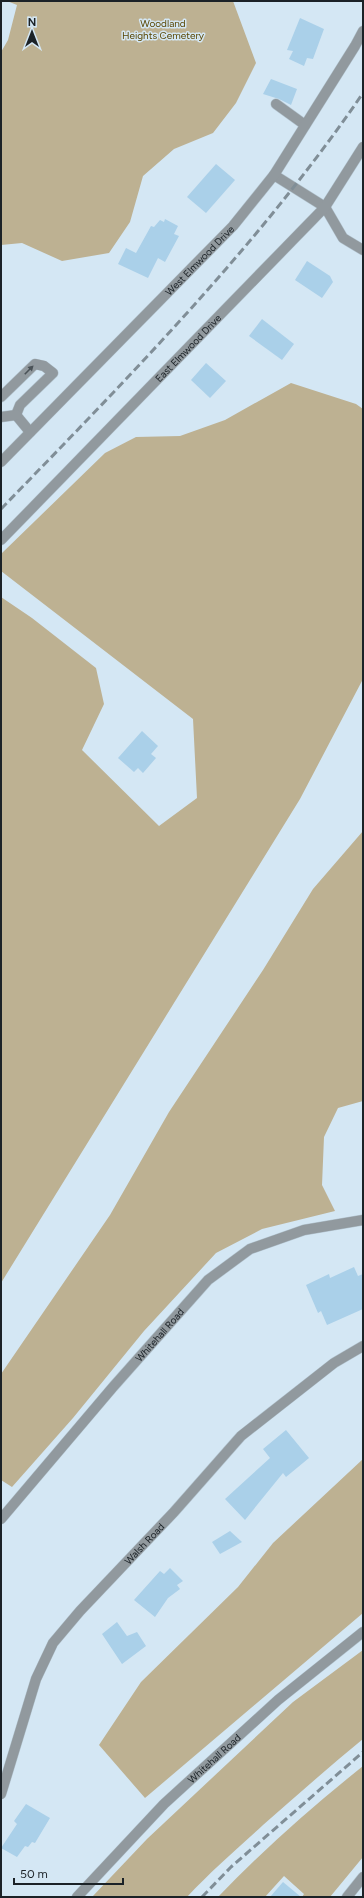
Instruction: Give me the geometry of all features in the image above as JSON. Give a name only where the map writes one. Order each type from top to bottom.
[{"type":"street","name":"West Elmwood Drive","points":[[1,462],[233,226],[274,175],[363,31]]},
{"type":"street","points":[[276,104],[305,126]]},
{"type":"street","name":"East Elmwood Drive","points":[[1,540],[325,207],[363,147]]},
{"type":"street","points":[[274,175],[325,207],[343,238],[363,250]]},
{"type":"street","points":[[1,398],[35,364],[44,366],[53,373],[20,405],[16,415]]},
{"type":"street","points":[[16,415],[30,432]]},
{"type":"street","points":[[1,417],[16,415]]},
{"type":"street","name":"Whitehall Road","points":[[1,1519],[113,1387],[208,1280],[250,1249],[304,1230],[363,1220]]},
{"type":"street","name":"Walsh Road","points":[[1,1794],[36,1679],[53,1643],[80,1610],[174,1512],[241,1436],[334,1363],[363,1346]]},
{"type":"street","name":"Whitehall Road","points":[[77,1897],[164,1804],[278,1700],[363,1632]]},
{"type":"street","points":[[347,1897],[363,1878]]},
{"type":"green space","name":"Woodland Heights Cemetery","points":[[7,1],[233,1],[256,63],[236,103],[213,133],[174,149],[143,176],[130,222],[109,253],[62,261],[22,243],[1,245],[1,52],[8,40],[17,5]]},
{"type":"green space","points":[[291,383],[356,404],[363,409],[363,679],[300,799],[1,1283],[1,597],[32,618],[96,668],[104,704],[82,750],[159,826],[197,798],[193,719],[1,571],[1,554],[105,453],[136,437],[180,436],[225,420]]},
{"type":"green space","points":[[363,831],[363,1101],[338,1108],[324,1137],[322,1185],[335,1211],[262,1229],[216,1253],[144,1331],[73,1418],[12,1487],[1,1480],[1,1374],[110,1215],[169,1112],[263,970],[313,889]]},
{"type":"green space","points":[[363,1459],[363,1613],[145,1798],[99,1745],[141,1682],[238,1587],[273,1543]]},
{"type":"green space","points":[[363,1650],[363,1739],[263,1825],[187,1897],[92,1897],[147,1839],[293,1702]]},
{"type":"green space","points":[[363,1766],[363,1857],[330,1897],[302,1897],[304,1894],[284,1876],[265,1897],[218,1897],[252,1862],[288,1829]]},
{"type":"building","points":[[300,18],[324,29],[313,59],[307,58],[304,66],[289,59],[293,51],[287,50]]},
{"type":"building","points":[[271,79],[297,89],[291,105],[263,94]]},
{"type":"building","points":[[216,164],[235,180],[206,213],[187,197]]},
{"type":"building","points":[[165,219],[178,226],[174,234],[179,236],[165,262],[158,258],[148,278],[118,264],[126,248],[136,253],[151,226],[154,227],[160,220],[164,222]]},
{"type":"building","points":[[307,261],[330,276],[333,282],[322,298],[295,280]]},
{"type":"building","points":[[262,319],[294,344],[282,360],[249,336]]},
{"type":"building","points":[[206,363],[226,381],[210,398],[191,380]]},
{"type":"building","points":[[142,731],[158,746],[151,754],[156,758],[143,773],[138,768],[134,772],[118,758]]},
{"type":"building","points":[[354,1267],[358,1276],[363,1274],[363,1309],[327,1325],[321,1311],[318,1313],[306,1285],[329,1274],[330,1278]]},
{"type":"building","points":[[286,1430],[309,1458],[286,1477],[283,1473],[245,1520],[225,1499],[270,1458],[263,1449]]},
{"type":"building","points":[[230,1531],[242,1542],[220,1554],[212,1542]]},
{"type":"building","points":[[170,1568],[183,1581],[177,1585],[180,1589],[168,1598],[155,1617],[134,1600],[160,1571],[164,1574]]},
{"type":"building","points":[[117,1622],[127,1636],[137,1632],[146,1646],[122,1664],[102,1634]]},
{"type":"building","points":[[26,1804],[50,1818],[35,1843],[32,1842],[28,1847],[25,1846],[17,1857],[1,1848],[17,1824],[14,1821]]},
{"type":"building","points":[[283,1882],[301,1897],[270,1897]]},
{"type":"railway","points":[[1,509],[97,410],[237,257],[281,204],[363,93]]},
{"type":"railway","points":[[202,1897],[231,1867],[363,1752]]}]
